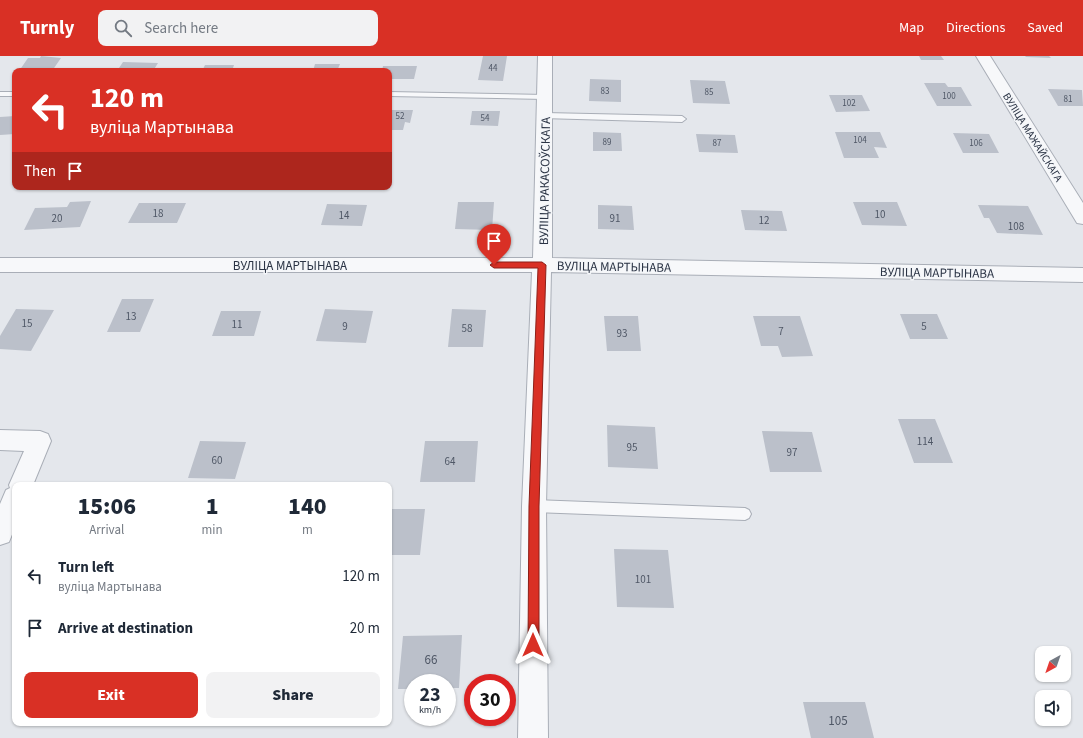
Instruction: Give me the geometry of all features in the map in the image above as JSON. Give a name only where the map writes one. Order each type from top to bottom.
[{"type":"street","name":"ВУЛІЦА РАКАСОЎСКАГА","points":[[533,738],[534,506],[542,265],[545,56]]},
{"type":"street","name":"ВУЛІЦА МАЖАЙСКАГА","points":[[983,56],[1083,218]]},
{"type":"street","name":"ВУЛІЦА МАРТЫНАВА","points":[[0,265],[542,265],[1083,275]]},
{"type":"street","points":[[0,440],[40,441],[22,482]]},
{"type":"street","points":[[0,533],[12,505]]},
{"type":"lane","points":[[0,94],[12,94]]},
{"type":"lane","points":[[392,94],[545,106],[682,119]]},
{"type":"lane","points":[[534,506],[744,514]]},
{"type":"building","points":[[41,56],[61,58],[54,68],[21,68],[28,58],[40,58]]},
{"type":"building","points":[[483,56],[507,56],[503,81],[478,80]]},
{"type":"building","points":[[919,56],[941,56],[944,60],[921,60]]},
{"type":"building","points":[[1025,56],[1049,56],[1051,58],[1026,57]]},
{"type":"building","points":[[123,62],[158,63],[155,68],[119,68]]},
{"type":"building","points":[[315,64],[340,64],[338,68],[314,68]]},
{"type":"building","points":[[205,65],[234,65],[233,68],[204,68]]},
{"type":"building","points":[[383,66],[417,66],[414,79],[392,79],[392,68],[383,68]]},
{"type":"building","points":[[590,79],[621,80],[621,102],[589,101]]},
{"type":"building","points":[[690,80],[725,81],[730,104],[693,103]]},
{"type":"building","points":[[924,83],[945,83],[948,87],[961,87],[972,106],[937,106]]},
{"type":"building","points":[[1048,89],[1082,90],[1083,106],[1058,106]]},
{"type":"building","points":[[829,95],[862,95],[870,111],[836,112]]},
{"type":"building","points":[[392,110],[413,110],[410,123],[405,122],[403,130],[392,130]]},
{"type":"building","points":[[472,111],[500,111],[498,126],[470,125]]},
{"type":"building","points":[[12,116],[12,134],[0,135],[0,117]]},
{"type":"building","points":[[593,132],[621,133],[622,151],[593,151]]},
{"type":"building","points":[[835,132],[880,132],[887,148],[874,147],[879,158],[844,158]]},
{"type":"building","points":[[953,133],[989,134],[999,153],[963,153]]},
{"type":"building","points":[[696,134],[735,135],[738,153],[699,152]]},
{"type":"building","points":[[91,201],[80,227],[24,230],[35,208],[67,207],[70,202]]},
{"type":"building","points":[[458,202],[494,202],[492,230],[455,229]]},
{"type":"building","points":[[853,202],[897,202],[907,226],[862,225]]},
{"type":"building","points":[[139,203],[186,203],[177,223],[128,223]]},
{"type":"building","points":[[327,204],[367,205],[362,226],[321,225]]},
{"type":"building","points":[[598,205],[632,206],[634,230],[598,229]]},
{"type":"building","points":[[978,205],[1028,206],[1043,235],[997,233],[989,218],[984,218]]},
{"type":"building","points":[[741,210],[782,211],[787,231],[745,230]]},
{"type":"building","points":[[122,299],[154,299],[140,332],[107,332]]},
{"type":"building","points":[[16,309],[54,310],[31,351],[0,349],[0,336]]},
{"type":"building","points":[[325,309],[373,311],[366,343],[316,341]]},
{"type":"building","points":[[452,309],[486,310],[483,347],[448,347]]},
{"type":"building","points":[[221,311],[261,311],[254,336],[212,336]]},
{"type":"building","points":[[900,314],[937,314],[948,339],[910,339]]},
{"type":"building","points":[[604,316],[638,316],[641,351],[607,351]]},
{"type":"building","points":[[753,316],[800,316],[813,356],[782,357],[778,346],[761,346]]},
{"type":"building","points":[[898,419],[935,419],[953,463],[914,463]]},
{"type":"building","points":[[607,425],[655,427],[658,469],[608,467]]},
{"type":"building","points":[[762,431],[812,432],[822,472],[770,472]]},
{"type":"building","points":[[200,441],[246,442],[235,479],[188,478]]},
{"type":"building","points":[[425,441],[478,441],[475,482],[420,482]]},
{"type":"building","points":[[392,509],[425,509],[420,555],[392,555]]},
{"type":"building","points":[[614,549],[668,550],[674,608],[617,607]]},
{"type":"building","points":[[462,635],[459,688],[456,688],[456,674],[404,674],[404,689],[398,689],[403,636]]},
{"type":"building","points":[[803,702],[865,702],[874,738],[811,738]]},
{"type":"route","points":[[494,265],[542,265],[534,506],[533,645]]}]
